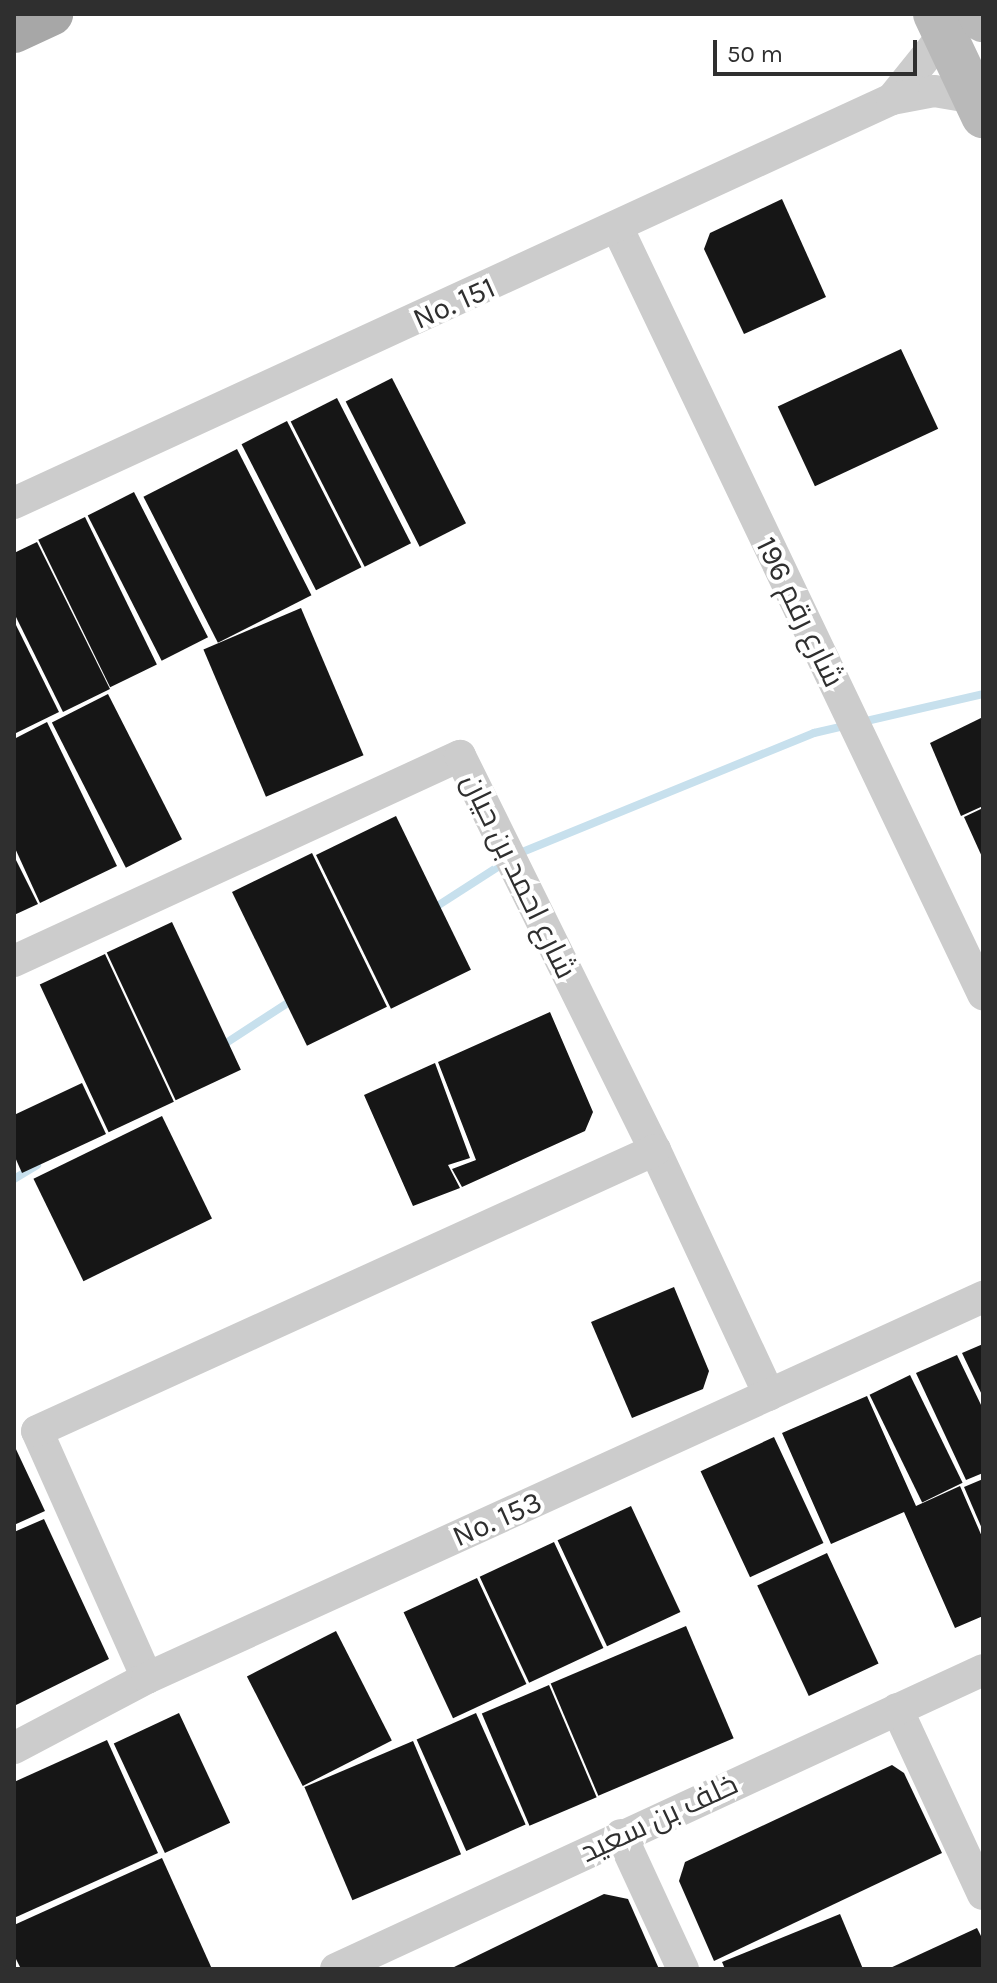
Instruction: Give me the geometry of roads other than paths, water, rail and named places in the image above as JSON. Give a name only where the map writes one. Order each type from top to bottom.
[{"type":"main road","points":[[14,31],[51,14]]},
{"type":"street","name":"No. 151","points":[[892,99],[961,20]]},
{"type":"street","points":[[961,20],[979,107]]},
{"type":"street","name":"No. 151","points":[[14,503],[618,229],[892,99],[934,91],[979,107]]},
{"type":"street","name":"شارع رقم 196","points":[[618,229],[983,994]]},
{"type":"street","name":"شارع احمد بن حيان","points":[[14,961],[460,756],[655,1150],[769,1395]]},
{"type":"street","points":[[147,1678],[37,1431],[655,1150]]},
{"type":"street","name":"No. 153","points":[[14,1748],[147,1678],[983,1297]]},
{"type":"street","name":"خلف بن سعيد","points":[[336,1969],[983,1670]]},
{"type":"street","points":[[897,1709],[983,1894]]},
{"type":"street","points":[[621,1835],[683,1969]]},
{"type":"waterway","points":[[862,722],[983,694]]},
{"type":"waterway","points":[[515,855],[814,733],[848,725]]},
{"type":"waterway","points":[[431,910],[504,863]]},
{"type":"waterway","points":[[220,1047],[292,1000]]},
{"type":"waterway","points":[[14,1179],[37,1165]]}]
